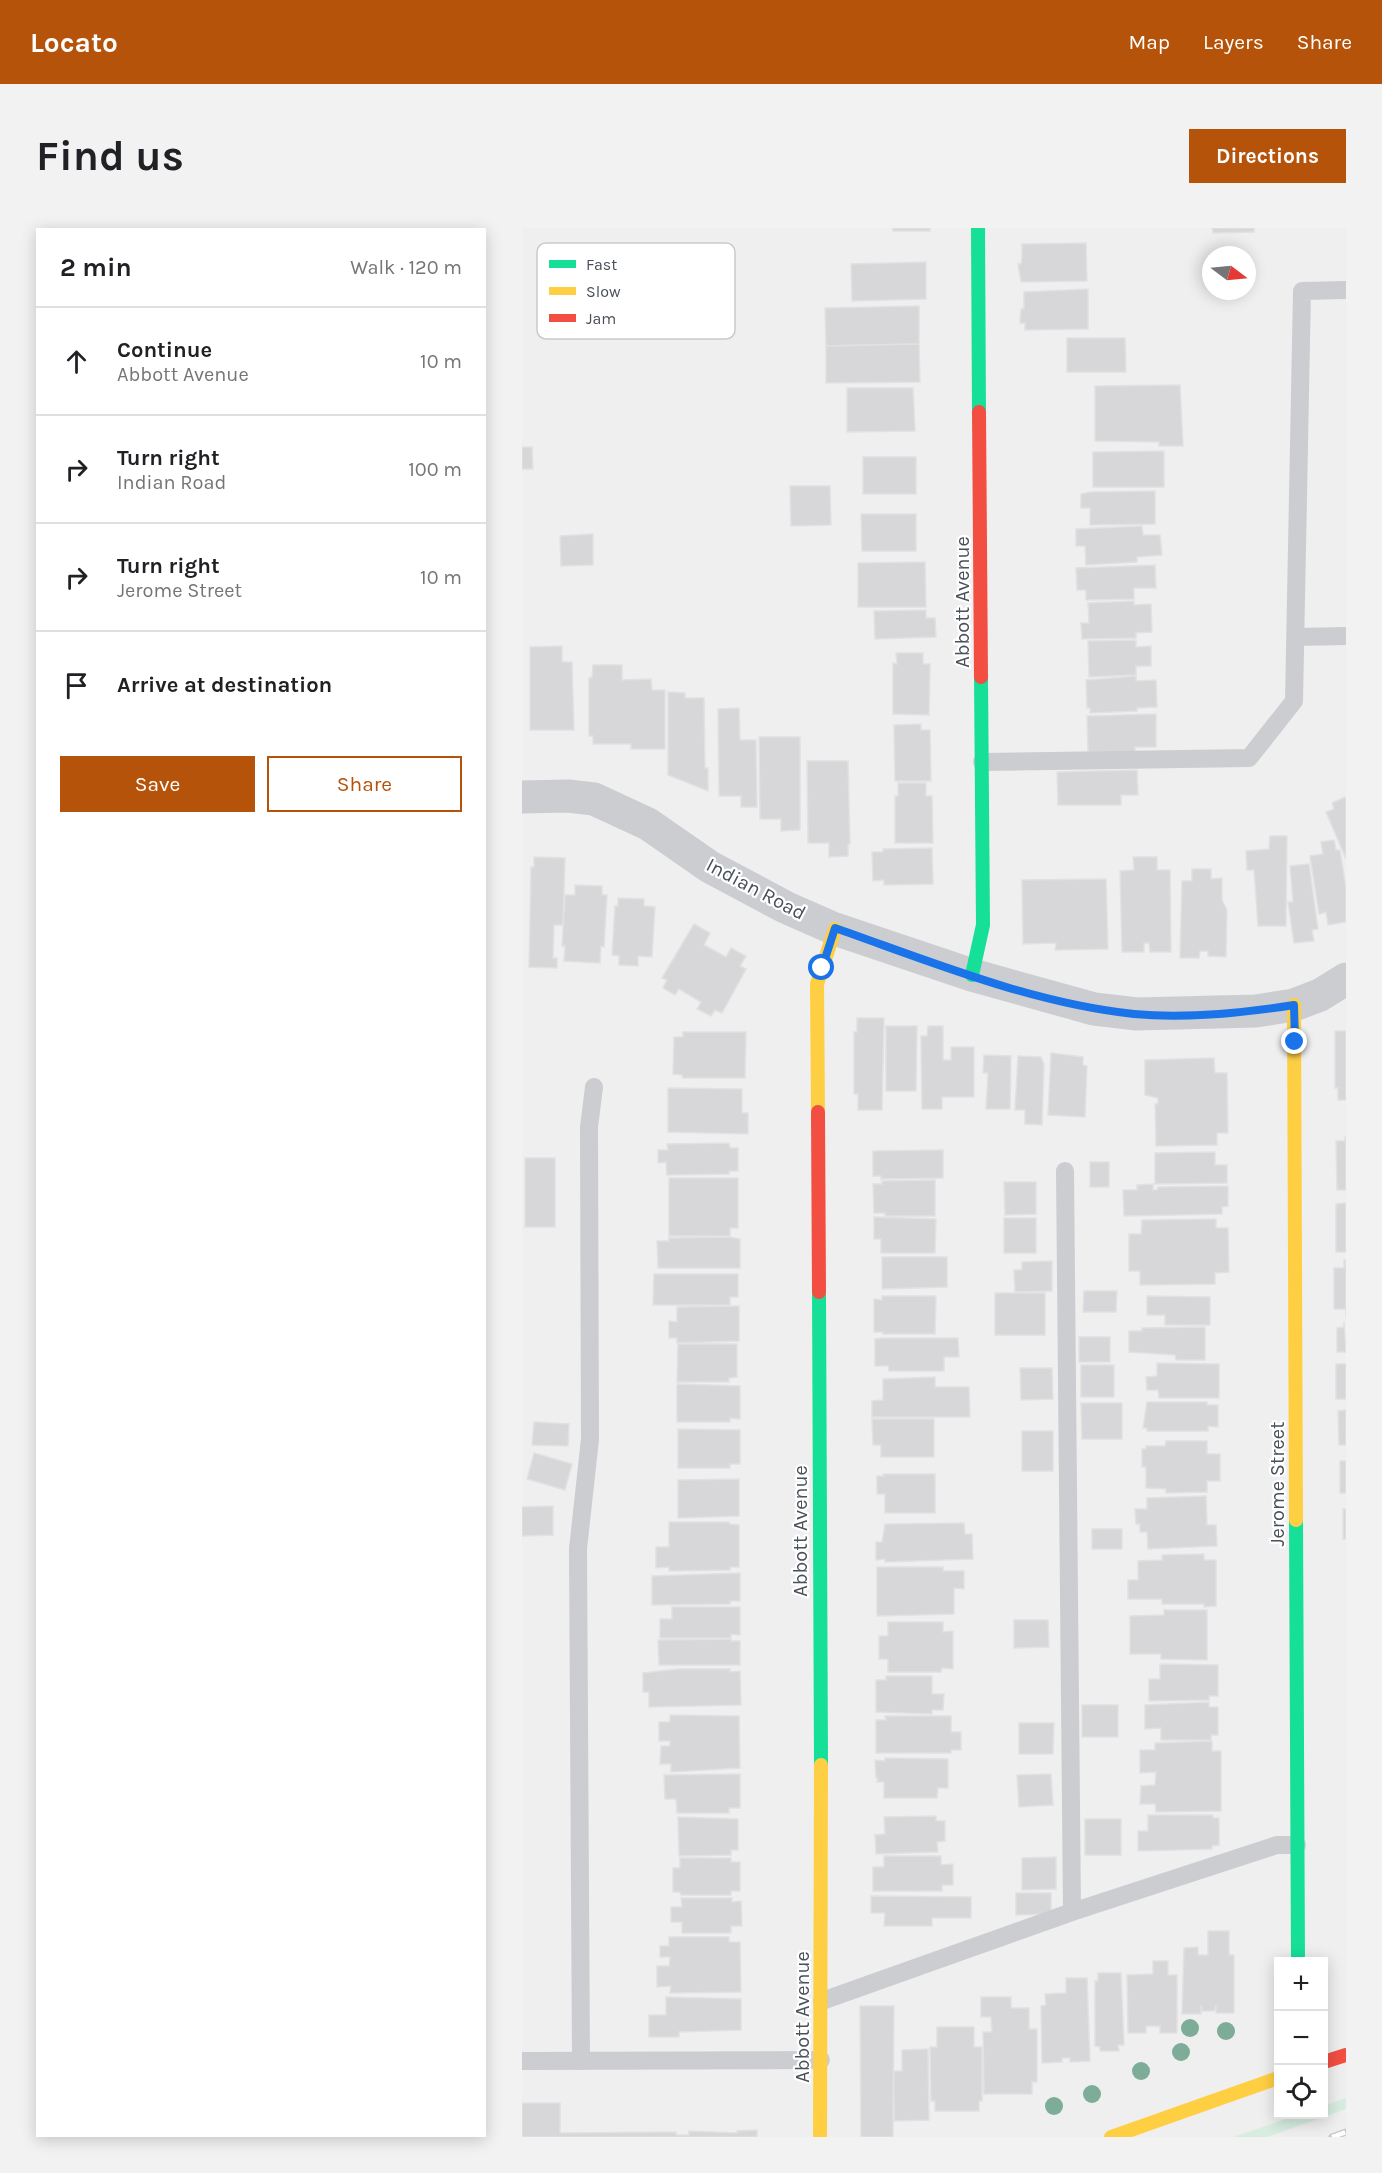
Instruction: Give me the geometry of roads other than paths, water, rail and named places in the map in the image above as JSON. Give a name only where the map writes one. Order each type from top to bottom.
[{"type":"street","name":"Abbott Avenue","points":[[972,975],[982,925],[978,228]]},
{"type":"street","name":"Indian Road","points":[[522,797],[568,796],[594,799],[618,808],[648,824],[711,867],[787,908],[835,928],[972,975],[1051,999],[1137,1014],[1256,1011],[1294,1005],[1320,995],[1346,979]]},
{"type":"street","name":"Abbott Avenue","points":[[820,2137],[822,2001],[817,984],[835,928]]},
{"type":"street","name":"Jerome Street","points":[[1294,1005],[1298,1957]]},
{"type":"street","points":[[1328,2060],[1346,2055]]},
{"type":"street","points":[[1111,2137],[1274,2079]]},
{"type":"lane","points":[[982,762],[1249,758],[1294,701],[1302,291],[1346,290]]},
{"type":"lane","points":[[1296,637],[1346,636]]},
{"type":"lane","points":[[581,2061],[578,1549],[590,1439],[589,1127],[594,1087]]},
{"type":"lane","points":[[1065,1171],[1072,1912]]},
{"type":"lane","points":[[822,2001],[1072,1912],[1277,1845],[1297,1845]]},
{"type":"lane","points":[[522,2061],[821,2060]]},
{"type":"railway","points":[[1332,2137],[1346,2132]]}]
